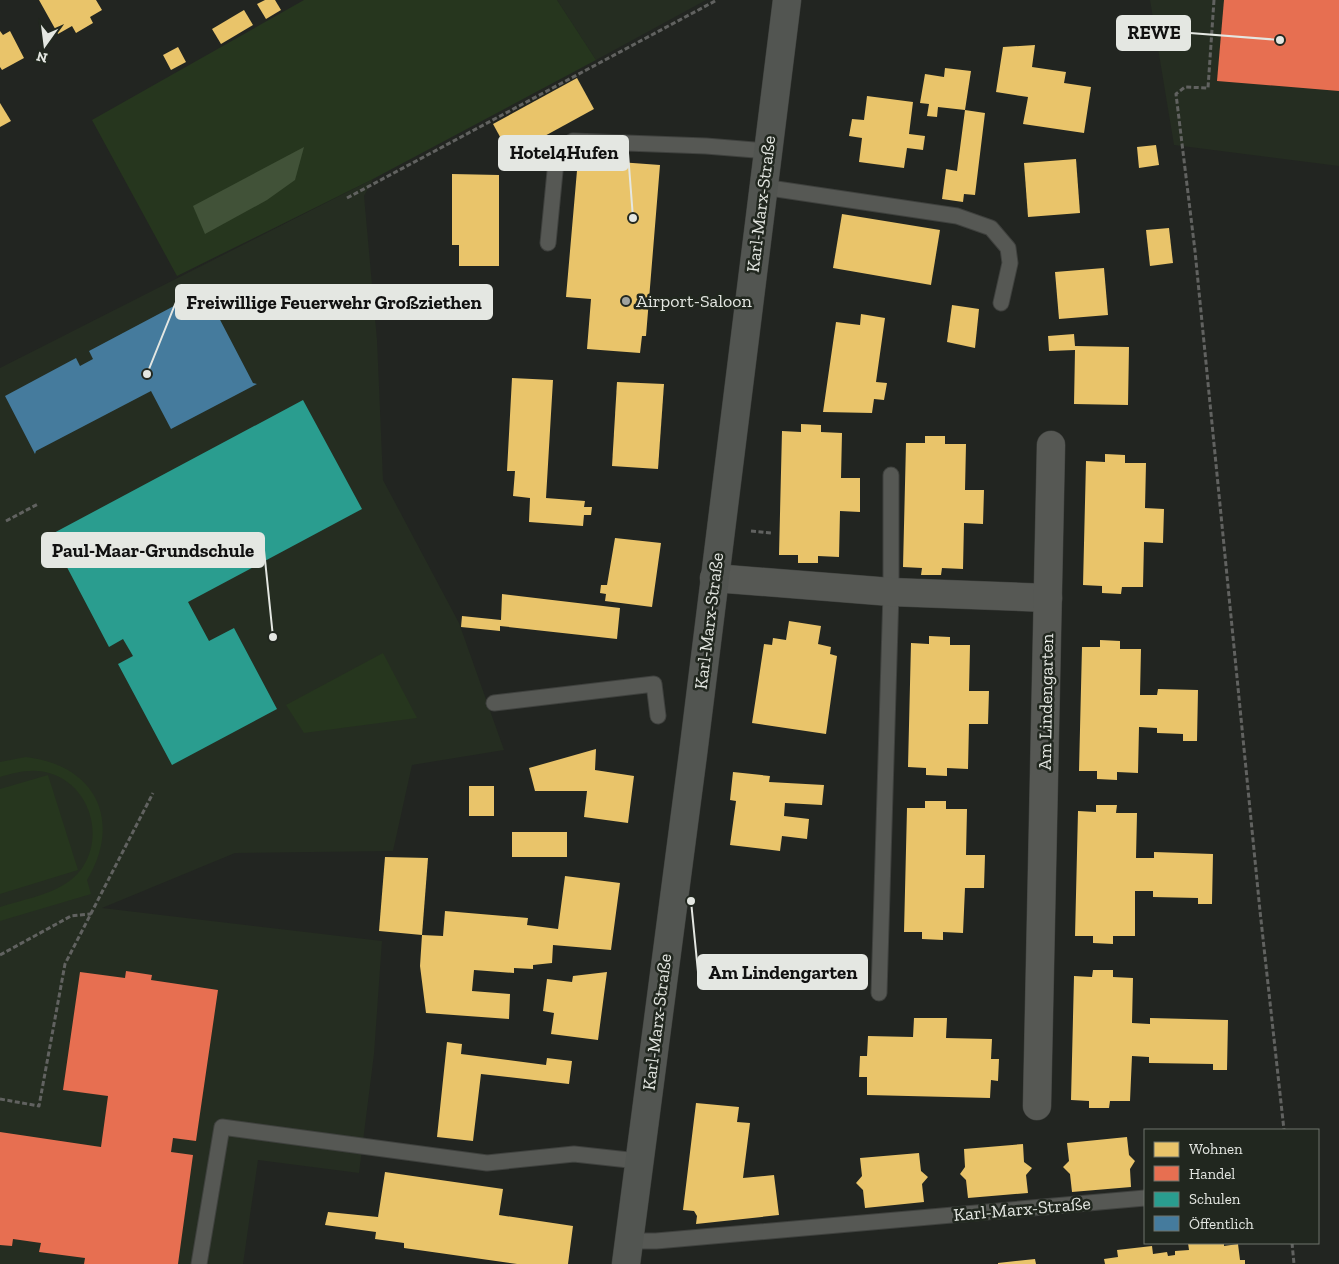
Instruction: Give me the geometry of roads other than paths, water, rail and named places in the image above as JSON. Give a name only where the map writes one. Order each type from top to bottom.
[{"type":"main road","name":"Karl-Marx-Straße","points":[[627,1252],[787,0]]},
{"type":"street","name":"Am Lindengarten","points":[[1037,1106],[1051,445]]},
{"type":"street","points":[[714,578],[891,592],[1048,598]]},
{"type":"lane","points":[[548,243],[557,151],[573,141],[706,146],[768,151]]},
{"type":"lane","points":[[763,187],[957,216],[991,228],[1008,248],[1010,264],[1001,303]]},
{"type":"lane","points":[[880,993],[891,592],[892,475]]},
{"type":"lane","points":[[494,703],[654,684],[658,716]]},
{"type":"lane","points":[[199,1264],[222,1127],[487,1163],[574,1154],[638,1161]]},
{"type":"lane","name":"Karl-Marx-Straße","points":[[627,1252],[656,1241],[1144,1198]]},
{"type":"place","name":"REWE","points":[[1280,40]]},
{"type":"place","name":"Hotel4Hufen","points":[[633,218]]},
{"type":"place","name":"Airport-Saloon","points":[[626,301]]},
{"type":"place","name":"Freiwillige Feuerwehr Großziethen","points":[[147,374]]},
{"type":"place","name":"Paul-Maar-Grundschule","points":[[273,637]]},
{"type":"place","name":"Am Lindengarten","points":[[691,901]]}]
